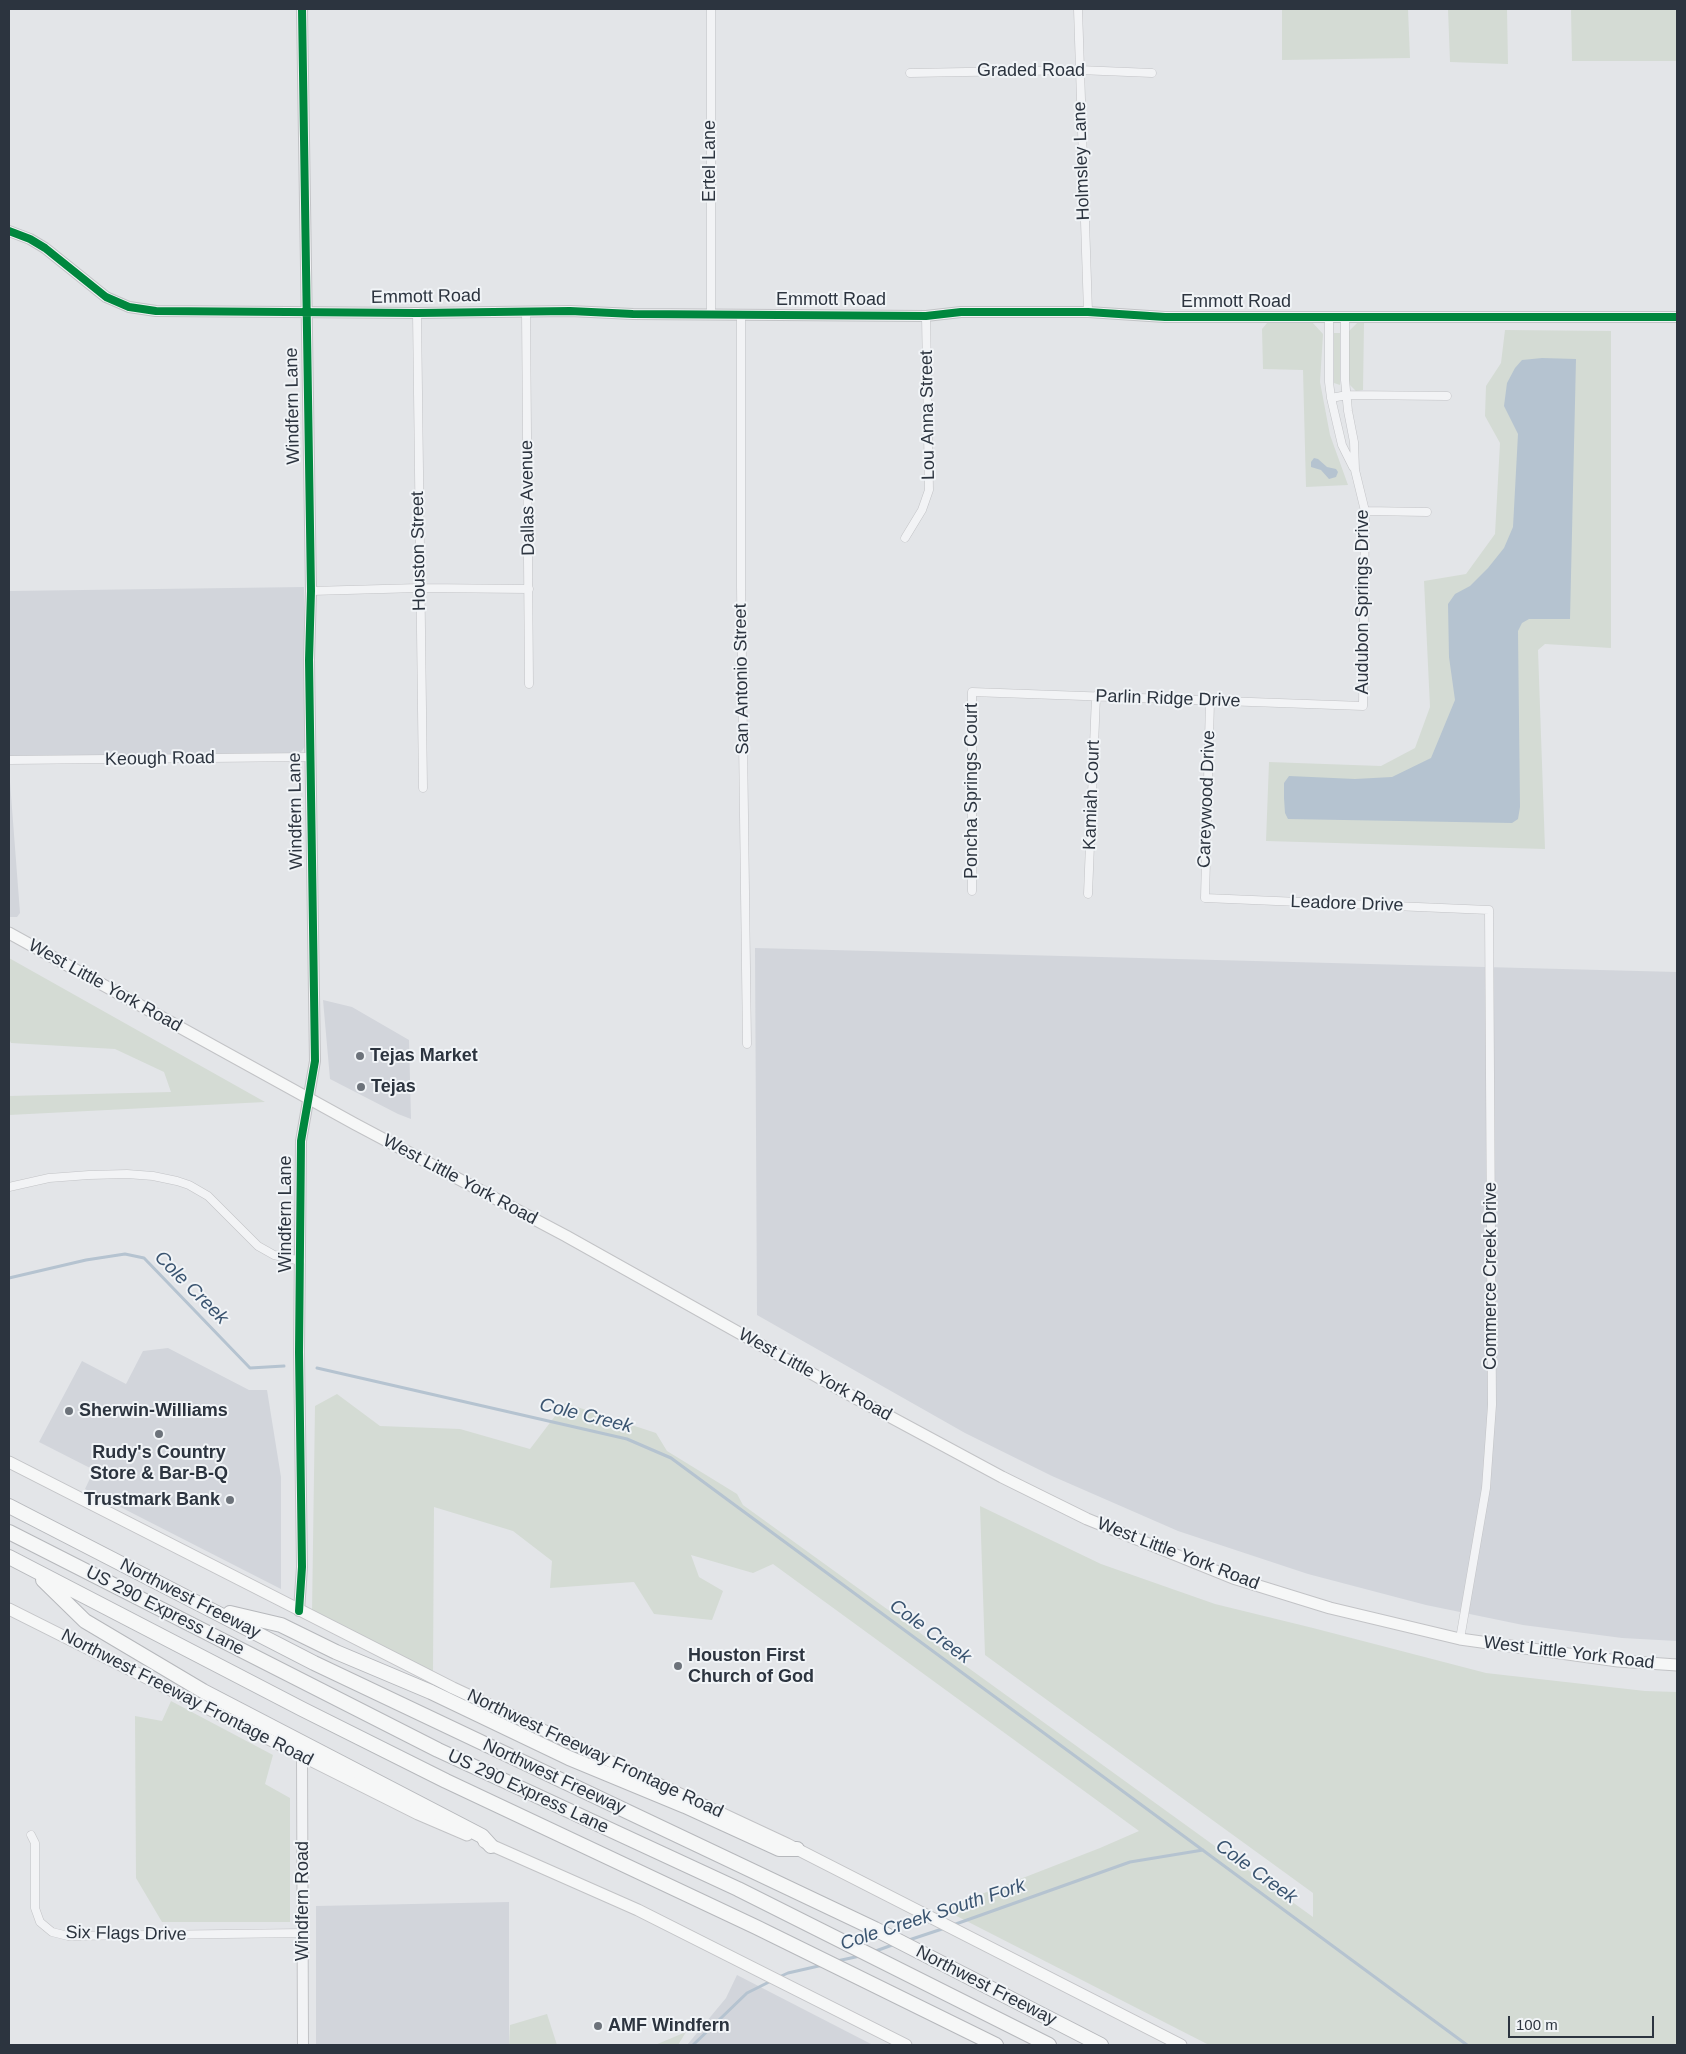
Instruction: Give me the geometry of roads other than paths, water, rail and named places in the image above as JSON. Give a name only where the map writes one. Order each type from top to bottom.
[{"type":"highway","name":"Northwest Freeway","points":[[9,1506],[314,1663],[875,1929],[1101,2045]]},
{"type":"highway","name":"US 290 Express Lane","points":[[9,1532],[438,1750],[738,1889],[1050,2045]]},
{"type":"highway","points":[[9,1557],[446,1781],[853,1974],[996,2045]]},
{"type":"highway","points":[[31,1569],[86,1621],[94,1626],[203,1691],[482,1836],[491,1846]]},
{"type":"highway","points":[[210,1608],[280,1625],[336,1652],[431,1692],[569,1758],[685,1806],[779,1850],[797,1849]]},
{"type":"main road","name":"West Little York Road","points":[[9,933],[308,1098],[566,1236],[867,1404],[1002,1477],[1087,1519],[1233,1578],[1330,1608],[1460,1639],[1618,1661],[1677,1665]]},
{"type":"main road","name":"Northwest Freeway Frontage Road","points":[[9,1462],[453,1688],[797,1849],[926,1913],[967,1936],[1181,2045]]},
{"type":"main road","name":"Northwest Freeway Frontage Road","points":[[9,1609],[418,1814],[638,1910],[906,2045]]},
{"type":"street","name":"Windfern Lane","points":[[299,1611],[302,1567],[299,1371],[301,1141],[315,1061],[309,660],[311,591],[302,9]]},
{"type":"street","name":"Ertel Lane","points":[[711,9],[711,313]]},
{"type":"street","name":"Holmsley Lane","points":[[1078,9],[1088,312]]},
{"type":"street","name":"Graded Road","points":[[910,73],[1079,70],[1152,73]]},
{"type":"street","name":"Emmott Road","points":[[9,230],[45,248],[106,296],[129,307],[156,311],[306,313],[526,311],[633,314],[711,313],[741,315],[926,316],[960,312],[1088,312],[1165,317],[1677,318]]},
{"type":"street","name":"Dallas Avenue","points":[[526,311],[529,684]]},
{"type":"street","name":"Houston Street","points":[[417,313],[423,788]]},
{"type":"street","name":"San Antonio Street","points":[[741,315],[740,587],[747,1044]]},
{"type":"street","name":"Lou Anna Street","points":[[905,538],[922,510],[929,490],[926,316]]},
{"type":"street","name":"Audubon Springs Drive","points":[[1329,318],[1329,382],[1331,398],[1342,445],[1355,470]]},
{"type":"street","name":"Audubon Springs Drive","points":[[1346,318],[1347,395],[1354,442],[1355,470],[1365,511],[1363,706]]},
{"type":"street","points":[[1331,398],[1347,395],[1447,396]]},
{"type":"street","points":[[1365,511],[1427,512]]},
{"type":"street","points":[[311,591],[420,588],[529,589]]},
{"type":"street","name":"Parlin Ridge Drive","points":[[972,692],[1363,706]]},
{"type":"street","name":"Poncha Springs Court","points":[[972,692],[972,891]]},
{"type":"street","name":"Kamiah Court","points":[[1088,894],[1096,696]]},
{"type":"street","name":"Careywood Drive","points":[[1204,898],[1210,701]]},
{"type":"street","name":"Keough Road","points":[[9,760],[310,757]]},
{"type":"street","name":"Leadore Drive","points":[[1204,898],[1489,910]]},
{"type":"street","name":"Commerce Creek Drive","points":[[1460,1639],[1486,1488],[1492,1405],[1489,910]]},
{"type":"street","points":[[9,1187],[49,1178],[89,1175],[127,1174],[153,1176],[178,1181],[208,1196],[258,1246],[274,1255],[301,1260]]},
{"type":"street","name":"Windfern Road","points":[[302,1756],[302,2045]]},
{"type":"street","name":"Six Flags Drive","points":[[32,1835],[35,1842],[35,1908],[40,1922],[52,1932],[68,1936],[303,1933]]},
{"type":"water","points":[[1542,358],[1576,359],[1570,619],[1529,619],[1522,623],[1518,631],[1520,807],[1518,819],[1512,823],[1288,819],[1285,813],[1284,783],[1289,776],[1355,779],[1392,777],[1431,758],[1455,700],[1449,657],[1448,604],[1455,594],[1470,586],[1488,568],[1504,548],[1513,527],[1518,434],[1504,406],[1507,383],[1522,360]]},
{"type":"water","points":[[1314,458],[1327,467],[1336,469],[1338,472],[1336,477],[1329,479],[1321,470],[1311,467],[1311,462]]},
{"type":"waterway","name":"Cole Creek","points":[[9,1278],[86,1260],[125,1254],[144,1258],[250,1368],[284,1366]]},
{"type":"waterway","name":"Cole Creek","points":[[317,1368],[627,1439],[671,1458],[1467,2045]]},
{"type":"waterway","name":"Cole Creek South Fork","points":[[953,1925],[1130,1862],[1203,1850]]},
{"type":"waterway","name":"Cole Creek South Fork","points":[[906,1941],[945,1928]]},
{"type":"waterway","name":"Cole Creek South Fork","points":[[873,1952],[895,1944]]},
{"type":"waterway","name":"Cole Creek South Fork","points":[[837,1961],[860,1956]]},
{"type":"waterway","name":"Cole Creek South Fork","points":[[779,1977],[823,1965]]},
{"type":"waterway","name":"Cole Creek South Fork","points":[[693,2045],[747,1993],[771,1981]]},
{"type":"place","name":"Tejas Market","points":[[360,1056]]},
{"type":"place","name":"Tejas","points":[[361,1087]]},
{"type":"place","name":"Sherwin-Williams","points":[[69,1411]]},
{"type":"place","name":"Rudy's Country Store & Bar-B-Q","points":[[159,1434]]},
{"type":"place","name":"Trustmark Bank","points":[[230,1500]]},
{"type":"place","name":"Houston First Church of God","points":[[678,1666]]},
{"type":"place","name":"AMF Windfern","points":[[598,2026]]}]
